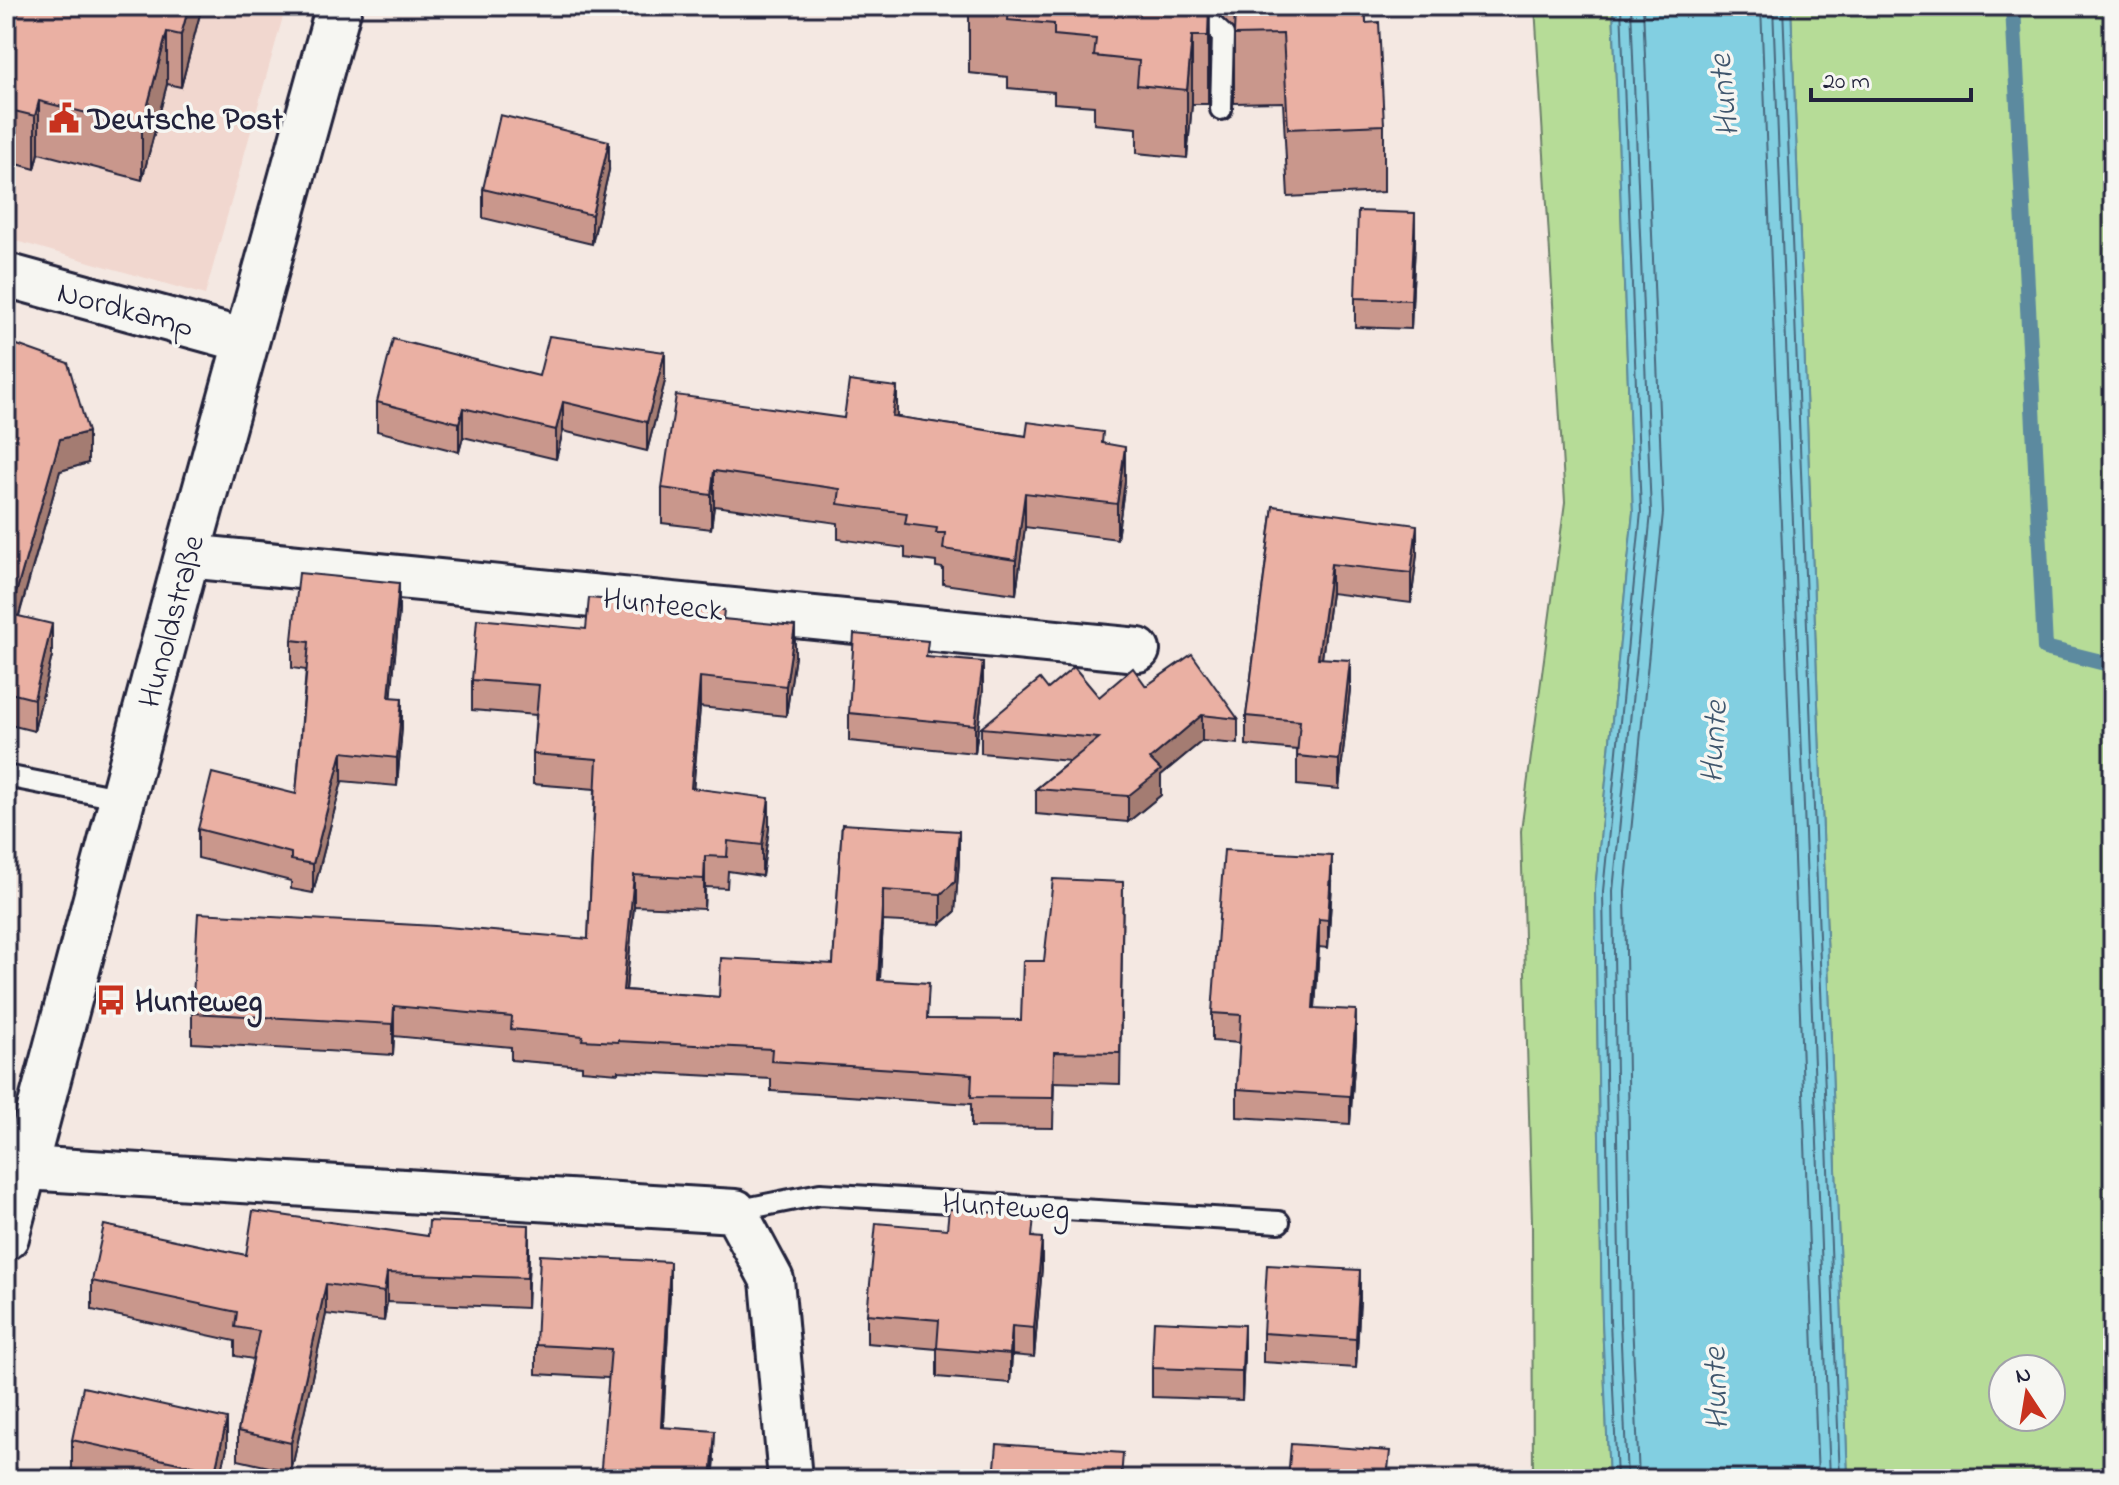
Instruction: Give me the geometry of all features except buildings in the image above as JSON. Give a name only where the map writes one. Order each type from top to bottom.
[{"type":"street","name":"Hunoldstraße","points":[[6,1237],[15,1168],[123,799],[339,6]]},
{"type":"street","name":"Nordkamp","points":[[6,275],[246,341]]},
{"type":"street","name":"Hunteeck","points":[[187,556],[1138,650]]},
{"type":"street","name":"Hunteweg","points":[[15,1168],[735,1211]]},
{"type":"street","points":[[735,1211],[772,1280],[790,1479]]},
{"type":"lane","points":[[1191,6],[1223,35],[1221,109]]},
{"type":"lane","points":[[6,776],[123,799]]},
{"type":"lane","name":"Hunteweg","points":[[735,1211],[820,1194],[1279,1222]]},
{"type":"shaded area","points":[[6,6],[286,6],[205,295],[6,238]]},
{"type":"green space","points":[[1535,6],[1613,6],[1633,512],[1595,890],[1602,1321],[1609,1479],[1533,1479],[1532,1222],[1521,831],[1565,502]]},
{"type":"green space","points":[[1791,6],[2113,6],[2113,1479],[1848,1479]]},
{"type":"water","name":"Hunte","points":[[1613,6],[1791,6],[1848,1479],[1609,1479],[1602,1321],[1595,890],[1633,512]]},
{"type":"waterway","points":[[2013,6],[2045,648],[2113,665]]},
{"type":"place","name":"Deutsche Post","points":[[64,118]]},
{"type":"place","name":"Hunteweg","points":[[111,1000]]}]
